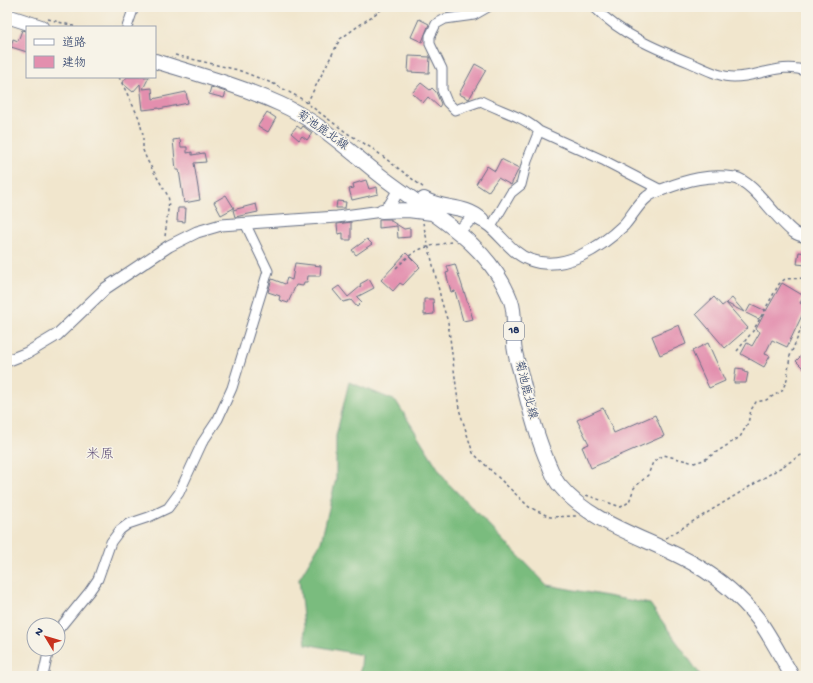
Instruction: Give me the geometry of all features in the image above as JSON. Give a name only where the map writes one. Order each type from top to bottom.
[{"type":"main road","points":[[7,16],[38,26]]},
{"type":"main road","name":"菊池鹿北線","points":[[156,61],[226,83],[282,105],[304,117],[330,135],[395,186],[461,233],[481,252],[500,280],[511,302],[514,323],[514,345],[525,390],[538,440],[558,485],[580,506],[694,564],[724,584],[757,619],[792,676]]},
{"type":"main road","points":[[395,186],[432,204],[468,210],[487,224]]},
{"type":"main road","points":[[382,211],[422,211],[436,214]]},
{"type":"street","points":[[127,26],[134,7]]},
{"type":"street","points":[[488,7],[474,15],[445,19],[436,24],[430,36],[430,44],[442,69],[442,90],[447,102],[455,110],[481,101],[500,111],[510,113],[539,131],[605,161],[661,190]]},
{"type":"street","points":[[594,7],[601,15],[628,34],[658,50],[714,74],[734,77],[752,75],[779,68],[806,71]]},
{"type":"street","points":[[487,224],[511,193],[521,185],[527,161],[539,131]]},
{"type":"street","points":[[461,233],[470,220],[475,218],[487,224],[510,246],[529,260],[562,263],[590,251],[623,225],[648,196],[690,179],[717,177],[737,178],[750,188],[795,233],[806,237]]},
{"type":"street","points":[[7,361],[27,353],[57,335],[106,288],[169,246],[197,232],[221,225],[337,217],[382,211],[390,205],[395,186]]},
{"type":"street","points":[[66,620],[98,579],[111,542],[120,530],[128,524],[149,517],[168,508],[179,493],[202,442],[218,419],[232,388],[268,271],[245,223]]},
{"type":"street","points":[[43,676],[47,657]]},
{"type":"path","points":[[307,103],[340,39],[385,7]]},
{"type":"path","points":[[119,78],[139,118],[143,136],[143,150],[168,196],[169,201],[165,239],[169,246]]},
{"type":"path","points":[[422,211],[428,246],[448,322],[459,409],[473,453],[528,507],[550,518],[583,516],[592,512]]},
{"type":"path","points":[[396,268],[412,252],[428,246],[454,241],[461,233]]},
{"type":"path","points":[[738,351],[753,331],[778,284],[785,279],[806,278]]},
{"type":"path","points":[[586,495],[621,507],[629,502],[634,488],[648,475],[653,462],[664,455],[694,463],[704,460],[740,437],[748,423],[751,410],[756,402],[766,400],[782,391],[787,379],[790,356],[806,317]]},
{"type":"path","points":[[658,546],[669,535],[728,501],[806,452]]},
{"type":"green space","points":[[349,382],[396,401],[446,481],[547,585],[650,604],[701,676],[360,676],[362,655],[306,644],[299,579],[321,542],[336,479],[336,436]]},
{"type":"building","points":[[419,19],[429,24],[422,42],[411,37]]},
{"type":"building","points":[[22,30],[26,31],[26,52],[11,47],[13,39],[18,41]]},
{"type":"building","points":[[409,56],[430,57],[429,73],[408,72]]},
{"type":"building","points":[[475,64],[486,70],[469,99],[459,94]]},
{"type":"building","points":[[126,78],[148,78],[143,89],[152,88],[153,99],[186,92],[188,103],[159,109],[143,110],[140,84],[133,92],[122,83]]},
{"type":"building","points":[[421,83],[430,90],[432,88],[436,92],[441,104],[439,107],[428,97],[423,103],[412,93]]},
{"type":"building","points":[[211,87],[226,92],[224,98],[209,94]]},
{"type":"building","points":[[267,112],[276,118],[268,132],[258,126]]},
{"type":"building","points":[[297,126],[301,129],[303,126],[312,133],[307,140],[302,136],[299,140],[291,133]]},
{"type":"building","points":[[180,139],[181,147],[187,147],[187,153],[192,152],[192,155],[204,153],[206,162],[194,163],[200,200],[184,203],[179,170],[176,170],[173,140]]},
{"type":"building","points":[[501,159],[519,168],[511,185],[498,178],[488,192],[476,184],[487,166],[495,171]]},
{"type":"building","points":[[366,180],[369,189],[377,187],[378,194],[352,200],[349,189],[354,188],[353,184]]},
{"type":"building","points":[[226,195],[234,208],[221,215],[214,202]]},
{"type":"building","points":[[337,201],[346,202],[345,208],[336,208]]},
{"type":"building","points":[[256,204],[258,212],[235,217],[233,210]]},
{"type":"building","points":[[178,208],[186,208],[185,222],[177,221]]},
{"type":"building","points":[[379,219],[391,219],[391,221],[404,229],[410,228],[410,237],[398,238],[397,226],[379,228]]},
{"type":"building","points":[[351,222],[351,240],[343,240],[343,233],[338,234],[337,224]]},
{"type":"building","points":[[367,239],[372,244],[356,255],[352,250]]},
{"type":"building","points":[[799,252],[806,253],[806,265],[797,264]]},
{"type":"building","points":[[406,253],[420,267],[403,285],[400,283],[393,291],[381,280]]},
{"type":"building","points":[[295,263],[321,266],[320,276],[308,276],[307,282],[304,282],[303,286],[296,285],[288,303],[279,300],[280,296],[268,292],[272,279],[285,284],[287,278],[292,280]]},
{"type":"building","points":[[455,264],[473,319],[463,321],[455,291],[451,292],[446,273],[449,272],[447,266]]},
{"type":"building","points":[[369,279],[374,288],[357,297],[362,302],[357,307],[351,300],[343,302],[333,290],[339,286],[348,297],[361,286],[360,284]]},
{"type":"building","points":[[782,283],[804,296],[800,303],[806,307],[787,347],[772,340],[765,354],[770,356],[764,367],[741,354],[747,343],[752,346],[760,332],[756,329],[764,314],[758,319],[746,313],[751,304],[766,311]]},
{"type":"building","points":[[714,297],[722,306],[726,303],[748,328],[725,348],[696,314]]},
{"type":"building","points":[[732,298],[744,312],[726,303]]},
{"type":"building","points":[[424,299],[433,299],[434,314],[424,315]]},
{"type":"building","points":[[679,325],[686,344],[660,355],[652,336]]},
{"type":"building","points":[[708,343],[725,381],[709,388],[692,351]]},
{"type":"building","points":[[806,351],[806,371],[796,361]]},
{"type":"building","points":[[736,368],[744,369],[744,372],[748,373],[746,383],[734,383]]},
{"type":"building","points":[[603,408],[614,433],[655,415],[664,436],[591,468],[582,447],[589,444],[577,420]]},
{"type":"district","name":"米原","points":[[100,455]]}]
